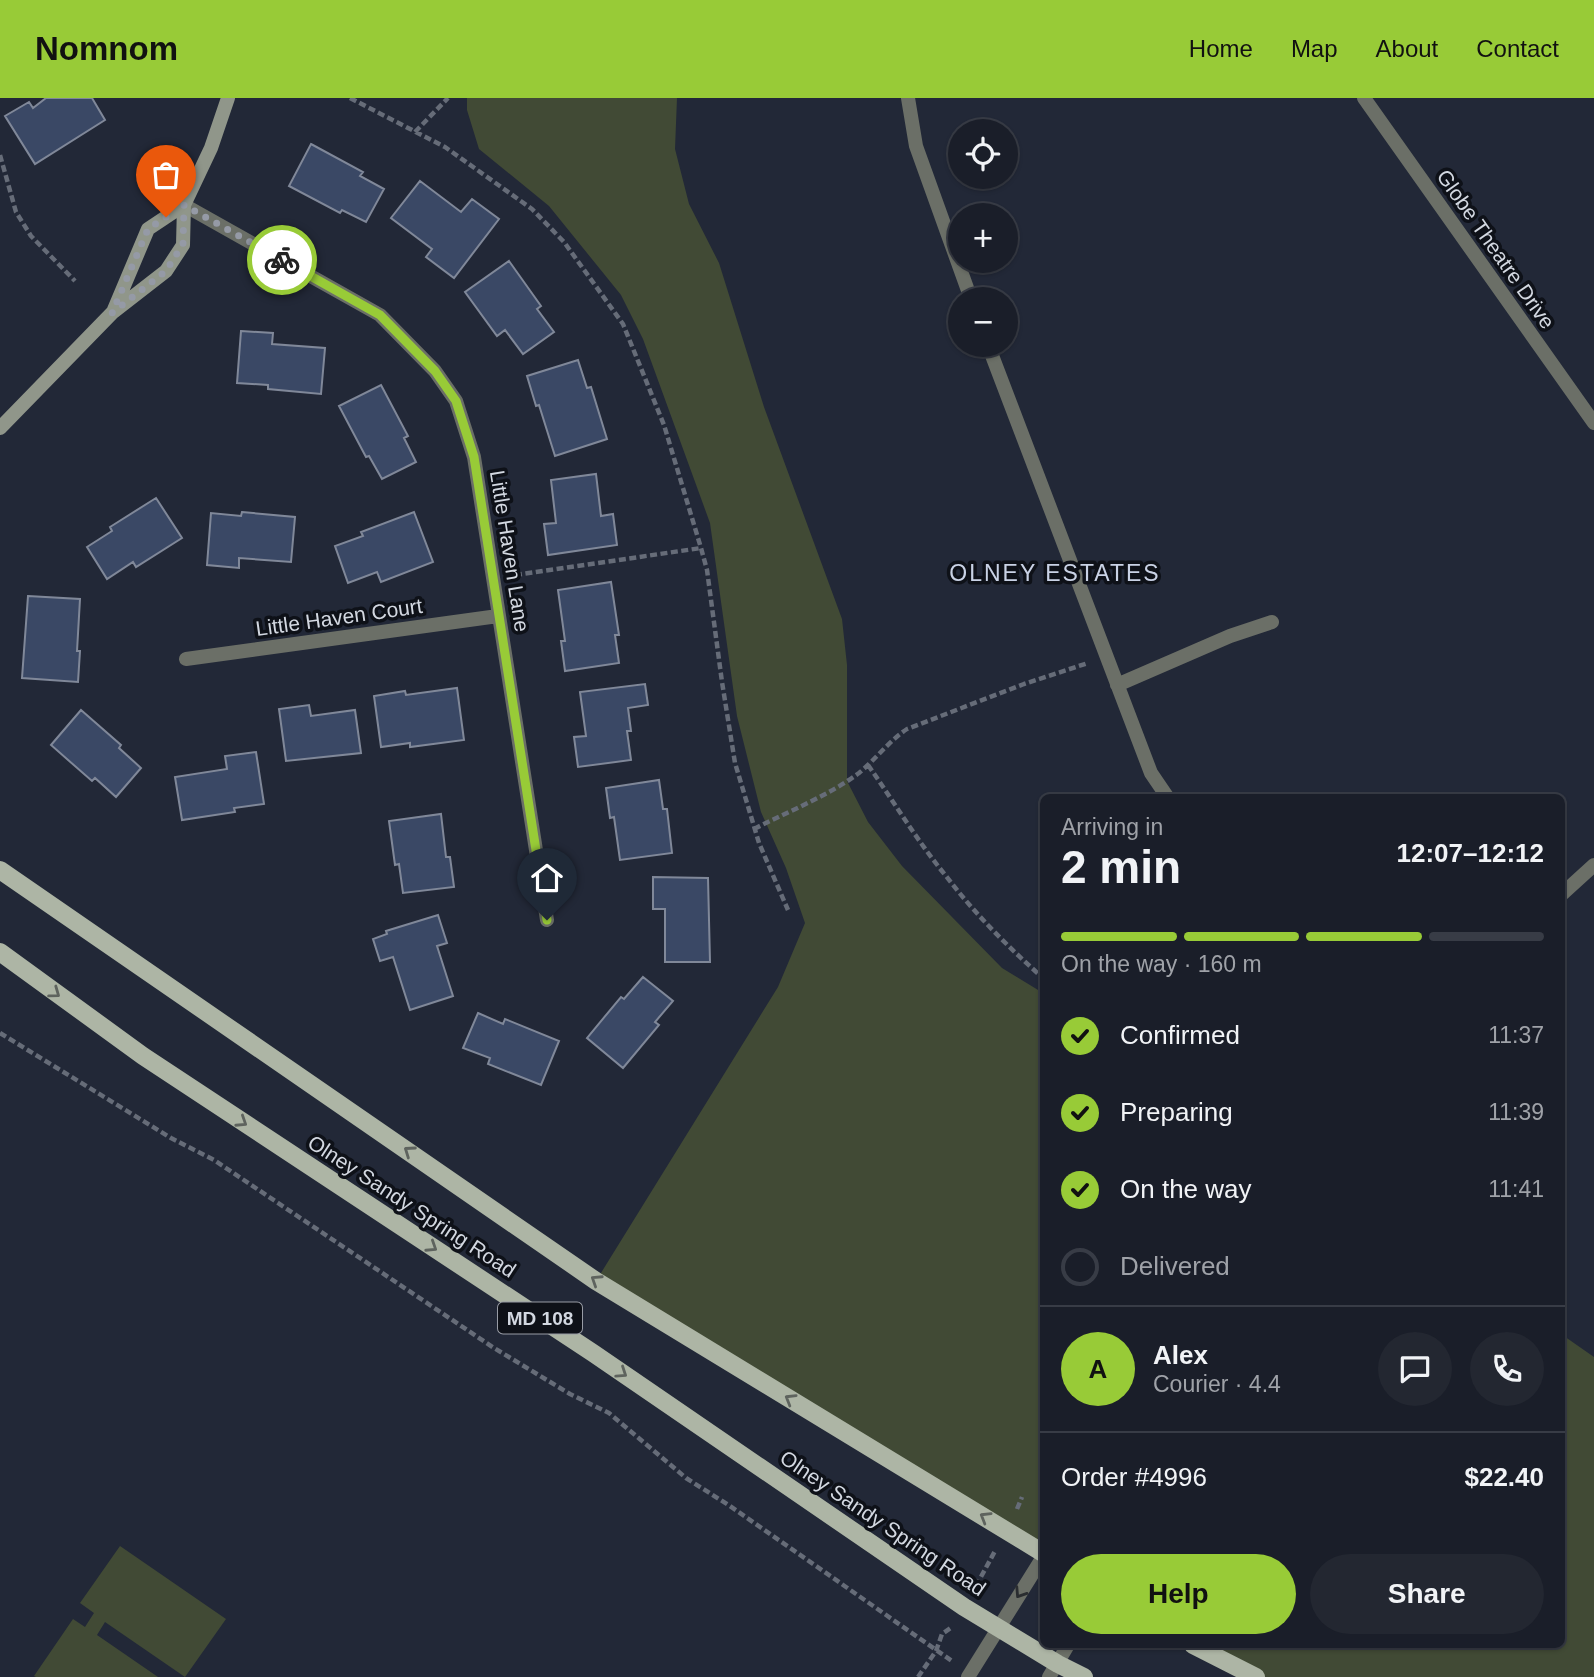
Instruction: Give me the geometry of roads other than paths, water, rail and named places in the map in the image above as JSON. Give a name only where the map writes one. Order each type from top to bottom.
[{"type":"main road","name":"Olney Sandy Spring Road","points":[[0,870],[596,1281],[1040,1553]]},
{"type":"main road","name":"Olney Sandy Spring Road","points":[[0,953],[143,1056],[593,1353],[998,1628],[1054,1671],[1084,1677]]},
{"type":"main road","points":[[1199,1648],[1256,1677]]},
{"type":"street","points":[[0,428],[112,313],[166,271],[183,244],[184,205],[211,148],[228,98]]},
{"type":"street","points":[[908,98],[915,146],[967,287]]},
{"type":"street","name":"Globe Theatre Drive","points":[[1364,98],[1594,423]]},
{"type":"street","points":[[112,313],[148,229],[184,205]]},
{"type":"street","name":"Little Haven Lane","points":[[184,205],[380,315],[435,371],[456,401],[474,457],[547,920]]},
{"type":"street","points":[[993,357],[1151,773],[1165,794]]},
{"type":"street","name":"Little Haven Court","points":[[186,659],[498,616]]},
{"type":"street","points":[[1117,685],[1230,636],[1272,622]]},
{"type":"street","points":[[1565,891],[1594,865]]},
{"type":"street","points":[[970,1675],[1040,1560]]},
{"type":"street","points":[[1054,1671],[1066,1648]]},
{"type":"district","name":"OLNEY ESTATES","points":[[1055,573]]}]
